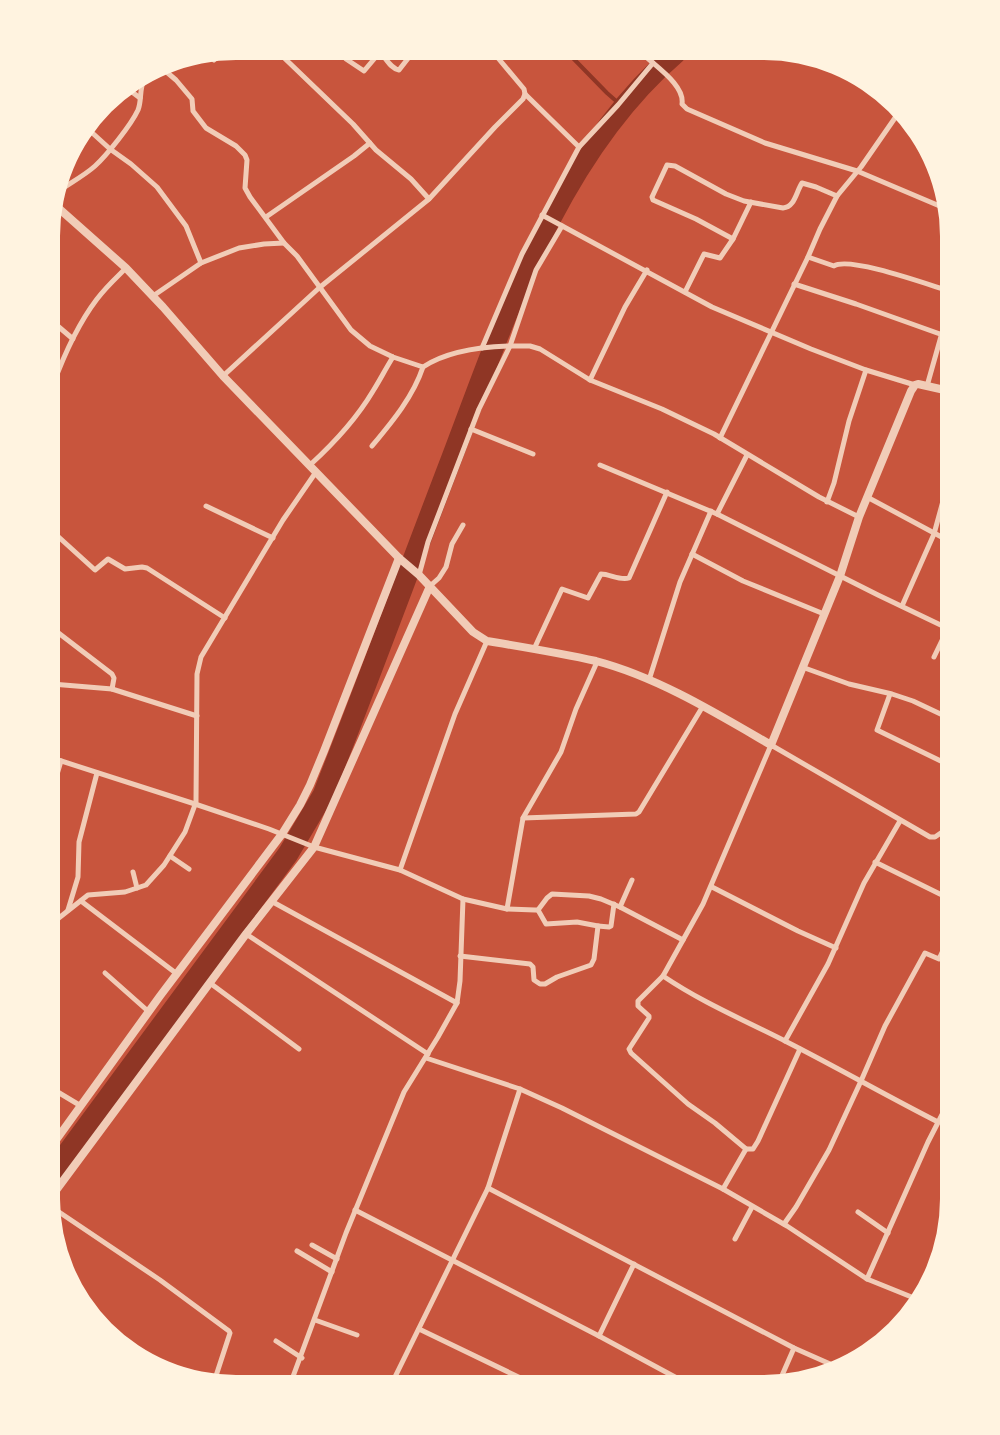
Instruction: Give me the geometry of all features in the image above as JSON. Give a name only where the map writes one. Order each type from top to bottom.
[{"type":"street","points":[[286,60],[342,113],[370,143],[411,179],[429,199]]},
{"type":"street","points":[[347,60],[363,71],[373,60]]},
{"type":"street","points":[[387,60],[396,70],[399,70],[407,60]]},
{"type":"street","points":[[500,60],[524,89],[525,94],[579,147]]},
{"type":"street","points":[[650,60],[665,73],[680,90],[683,97],[682,104],[687,108],[765,143],[857,171],[937,205]]},
{"type":"street","points":[[484,347],[522,254],[579,147],[654,64]]},
{"type":"street","points":[[168,73],[192,99],[193,111],[206,128],[236,146],[245,155],[247,160],[245,188],[346,324],[360,339],[370,346],[393,357],[423,367],[460,352],[484,347],[530,346],[540,349],[590,380],[662,409],[720,438],[827,502],[859,517]]},
{"type":"street","points":[[67,185],[95,166],[110,149],[135,115],[141,88]]},
{"type":"street","points":[[133,93],[140,98]]},
{"type":"street","points":[[223,376],[320,288],[429,199],[523,99],[525,94]]},
{"type":"street","points":[[720,438],[837,196],[894,118]]},
{"type":"street","points":[[93,134],[147,178],[169,202],[186,226],[201,262]]},
{"type":"street","points":[[266,217],[370,143]]},
{"type":"street","points":[[733,239],[696,219],[653,200],[652,197],[667,165],[675,166],[726,194],[744,201],[788,208],[791,206],[800,185],[805,183],[837,196]]},
{"type":"street","points":[[685,292],[704,254],[719,259],[733,239],[751,202]]},
{"type":"street","points":[[62,211],[126,268],[223,376],[402,560],[430,586],[472,632],[487,641],[597,662],[649,680],[704,706],[930,837],[935,837],[940,834]]},
{"type":"street","points":[[542,215],[647,270],[712,307],[866,370],[915,385],[940,389]]},
{"type":"street","points":[[418,574],[428,542],[479,409],[509,346],[536,270],[560,225]]},
{"type":"street","points":[[153,296],[201,262],[239,248],[284,243]]},
{"type":"street","points":[[808,257],[834,266],[838,263],[862,265],[940,288]]},
{"type":"street","points":[[60,369],[73,339],[98,298],[126,268]]},
{"type":"street","points":[[590,380],[626,307],[647,270]]},
{"type":"street","points":[[794,284],[940,334],[927,386]]},
{"type":"street","points":[[60,328],[73,339]]},
{"type":"street","points":[[310,465],[353,419],[373,392],[393,357]]},
{"type":"street","points":[[372,446],[393,421],[410,396],[419,380],[423,367]]},
{"type":"street","points":[[827,502],[834,483],[849,421],[866,370]]},
{"type":"street","points":[[800,1049],[758,1141],[752,1149],[746,1149],[715,1123],[688,1104],[630,1051],[649,1018],[638,1006],[638,1000],[663,976],[712,887],[840,576],[867,497],[915,385]]},
{"type":"street","points":[[471,429],[533,454]]},
{"type":"street","points":[[717,514],[747,455]]},
{"type":"street","points":[[600,465],[711,511],[940,624]]},
{"type":"street","points":[[60,916],[88,895],[125,892],[146,885],[170,856],[185,832],[195,804],[197,674],[201,657],[273,538],[316,472]]},
{"type":"street","points":[[534,649],[562,589],[588,598],[601,574],[608,574],[625,580],[629,578],[667,492]]},
{"type":"street","points":[[867,497],[940,537]]},
{"type":"street","points":[[206,506],[273,538]]},
{"type":"street","points":[[649,680],[680,582],[711,511]]},
{"type":"street","points":[[903,604],[934,534],[940,512]]},
{"type":"street","points":[[60,1185],[313,846],[430,586],[440,578],[446,567],[452,544],[463,525]]},
{"type":"street","points":[[60,538],[95,570],[108,559],[125,569],[144,567],[225,618]]},
{"type":"street","points":[[692,554],[743,580],[824,614]]},
{"type":"street","points":[[60,1134],[149,1012],[285,836],[310,785],[402,560]]},
{"type":"street","points":[[60,634],[112,674],[114,678],[112,689]]},
{"type":"street","points":[[400,870],[455,714],[487,641]]},
{"type":"street","points":[[934,657],[940,645]]},
{"type":"street","points":[[507,909],[523,818],[561,752],[576,710],[597,662]]},
{"type":"street","points":[[802,667],[849,684],[912,701],[940,714]]},
{"type":"street","points":[[60,685],[112,689],[197,716]]},
{"type":"street","points":[[890,694],[877,730],[940,761]]},
{"type":"street","points":[[523,818],[636,814],[704,706]]},
{"type":"street","points":[[60,764],[61,761],[195,804],[313,846],[400,870],[463,899],[507,909],[538,910]]},
{"type":"street","points":[[68,910],[78,877],[79,842],[97,773]]},
{"type":"street","points":[[785,1041],[836,948],[864,883],[900,821]]},
{"type":"street","points":[[170,856],[189,869]]},
{"type":"street","points":[[875,862],[940,894]]},
{"type":"street","points":[[133,872],[137,888]]},
{"type":"street","points":[[538,910],[546,924],[578,922],[608,927],[611,926],[617,905],[632,880]]},
{"type":"street","points":[[712,887],[798,931],[836,948]]},
{"type":"street","points":[[538,910],[552,894],[589,896],[617,905],[683,940]]},
{"type":"street","points":[[294,1375],[355,1210],[404,1092],[457,1003],[463,899]]},
{"type":"street","points":[[81,900],[178,974]]},
{"type":"street","points":[[271,901],[457,1003]]},
{"type":"street","points":[[460,956],[530,964],[533,967],[533,978],[540,984],[545,984],[562,975],[591,965],[594,959],[598,926]]},
{"type":"street","points":[[246,934],[427,1055],[544,1099],[723,1189],[784,1224],[867,1278],[910,1296]]},
{"type":"street","points":[[784,1224],[829,1150],[862,1081],[885,1026],[925,953],[939,959],[940,957]]},
{"type":"street","points":[[105,973],[149,1012]]},
{"type":"street","points":[[663,976],[720,1010],[785,1041],[938,1122]]},
{"type":"street","points":[[210,983],[299,1049]]},
{"type":"street","points":[[396,1375],[488,1188],[522,1090]]},
{"type":"street","points":[[60,1094],[80,1106]]},
{"type":"street","points":[[867,1278],[940,1118]]},
{"type":"street","points":[[723,1189],[746,1149]]},
{"type":"street","points":[[488,1188],[794,1348],[828,1363]]},
{"type":"street","points":[[735,1238],[752,1207]]},
{"type":"street","points":[[355,1210],[672,1375]]},
{"type":"street","points":[[858,1212],[888,1233]]},
{"type":"street","points":[[60,1213],[160,1280],[229,1331],[230,1333],[217,1374]]},
{"type":"street","points":[[312,1246],[337,1259]]},
{"type":"street","points":[[297,1251],[332,1272]]},
{"type":"street","points":[[599,1336],[634,1264]]},
{"type":"street","points":[[315,1320],[356,1335]]},
{"type":"street","points":[[418,1329],[514,1375]]},
{"type":"street","points":[[276,1341],[302,1358]]},
{"type":"street","points":[[783,1374],[794,1348]]},
{"type":"waterway","points":[[575,60],[623,107]]},
{"type":"waterway","points":[[60,1163],[288,854],[323,795],[492,351],[539,242],[567,189],[598,140],[634,94],[669,60]]}]
